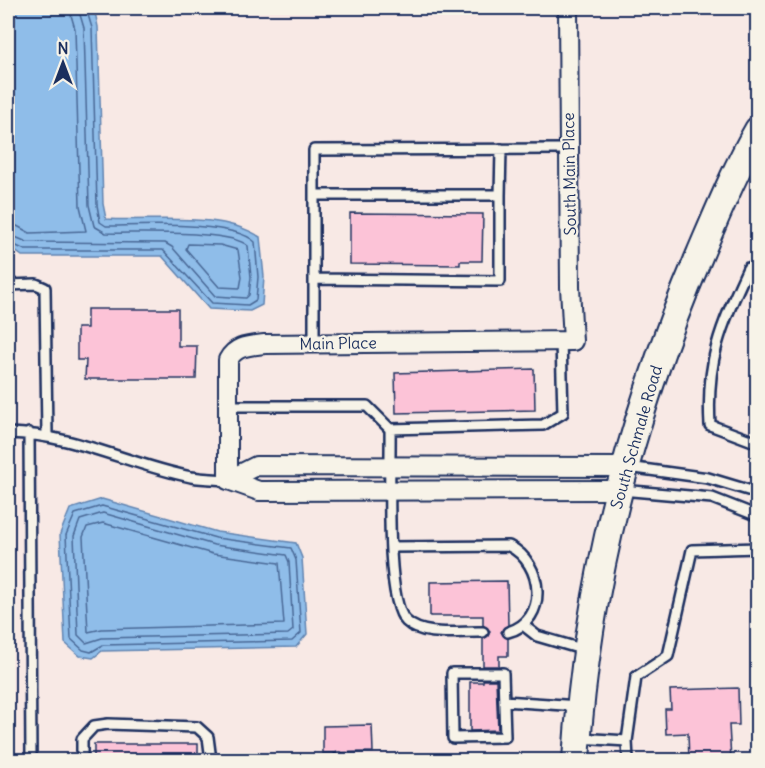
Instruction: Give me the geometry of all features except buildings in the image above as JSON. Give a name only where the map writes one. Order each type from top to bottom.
[{"type":"main road","name":"South Schmale Road","points":[[576,749],[585,650],[622,478],[679,304],[758,130]]},
{"type":"street","name":"South Main Place","points":[[567,340],[568,8]]},
{"type":"street","name":"Main Place","points":[[228,480],[228,360],[232,353],[241,347],[265,344],[567,340]]},
{"type":"street","points":[[228,480],[256,466],[390,466],[622,478]]},
{"type":"street","points":[[228,480],[259,491],[390,491],[622,478]]},
{"type":"lane","points":[[314,279],[500,281],[501,149]]},
{"type":"lane","points":[[314,343],[316,195],[314,150],[568,149]]},
{"type":"lane","points":[[316,195],[500,195]]},
{"type":"lane","points":[[758,271],[748,268],[719,332],[708,396],[710,424],[758,443]]},
{"type":"lane","points":[[8,285],[36,284],[45,288],[47,435]]},
{"type":"lane","points":[[390,429],[543,425],[563,413],[567,340]]},
{"type":"lane","points":[[227,406],[368,406],[390,429],[391,547],[398,606],[406,621],[427,631],[483,632]]},
{"type":"lane","points":[[8,433],[47,435],[191,477],[228,480]]},
{"type":"lane","points":[[29,433],[32,760]]},
{"type":"lane","points":[[622,478],[708,478],[758,493]]},
{"type":"lane","points":[[622,478],[712,498],[758,516]]},
{"type":"lane","points":[[391,547],[509,546],[515,549],[525,558],[533,573],[537,588],[537,606],[523,626],[508,632]]},
{"type":"lane","points":[[628,760],[627,741],[636,677],[668,656],[692,550],[758,548]]},
{"type":"lane","points":[[523,626],[537,636],[585,650]]},
{"type":"lane","points":[[452,673],[503,673],[504,701],[505,737],[453,738],[452,673]]},
{"type":"lane","points":[[504,701],[579,706]]},
{"type":"lane","points":[[82,760],[82,739],[94,726],[108,724],[197,727],[208,737],[211,760]]},
{"type":"lane","points":[[576,749],[627,741]]},
{"type":"water","points":[[19,8],[88,8],[95,12],[98,27],[103,204],[106,219],[206,221],[244,229],[260,237],[264,277],[262,305],[250,311],[209,309],[162,256],[22,256],[10,247],[8,15]]},
{"type":"water","points":[[102,499],[217,532],[296,543],[302,558],[307,634],[296,647],[102,651],[93,658],[80,656],[65,643],[60,534],[70,509]]}]
